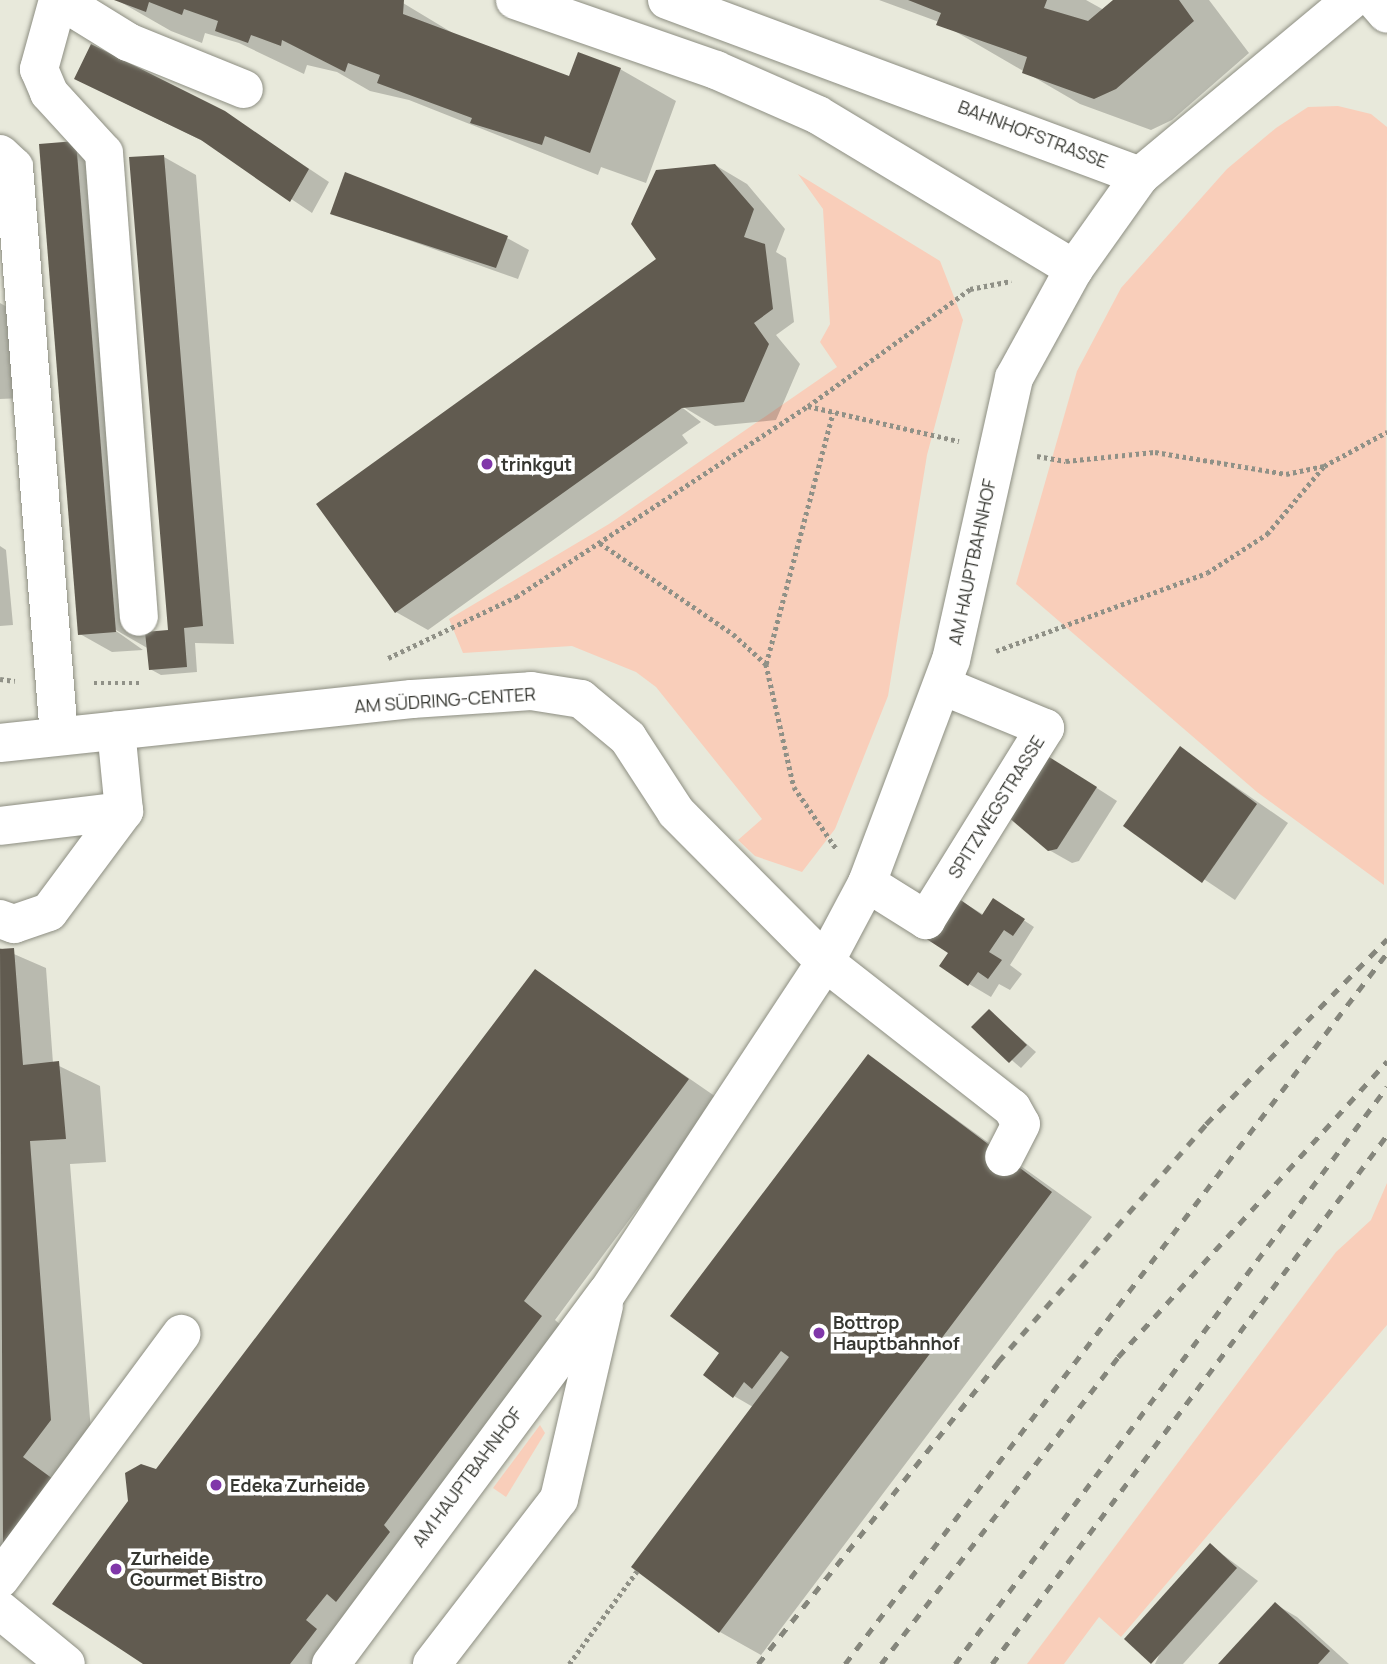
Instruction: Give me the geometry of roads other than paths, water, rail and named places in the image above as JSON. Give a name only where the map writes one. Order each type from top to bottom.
[{"type":"street","points":[[139,617],[104,153],[49,93],[39,69],[59,0],[128,42],[244,89]]},
{"type":"street","points":[[515,0],[716,70],[818,114],[1074,269]]},
{"type":"street","name":"BAHNHOFSTRASSE","points":[[667,0],[1140,176]]},
{"type":"street","points":[[1140,176],[1351,0]]},
{"type":"street","points":[[1375,0],[1387,14]]},
{"type":"street","points":[[0,154],[14,167],[58,723]]},
{"type":"street","name":"AM HAUPTBAHNHOF","points":[[331,1664],[607,1293],[825,962],[867,883],[947,673],[1014,379],[1074,269],[1140,176]]},
{"type":"street","name":"SPITZWEGSTRASSE","points":[[867,883],[926,920],[1045,728],[947,673]]},
{"type":"street","name":"AM SÜDRING-CENTER","points":[[0,743],[270,714],[531,691],[581,699],[628,738],[677,813],[825,962]]},
{"type":"street","name":"AM SÜDRING-CENTER","points":[[0,718],[116,730]]},
{"type":"street","points":[[0,919],[14,924],[49,912],[124,811],[116,730]]},
{"type":"street","points":[[0,826],[124,811]]},
{"type":"street","points":[[825,962],[1012,1108],[1021,1124],[1004,1157]]},
{"type":"street","name":"AM HAUPTBAHNHOF","points":[[432,1664],[559,1499],[607,1293]]},
{"type":"street","points":[[0,1579],[181,1334]]},
{"type":"street","points":[[0,1610],[66,1664]]},
{"type":"railway","points":[[758,1664],[998,1362],[1206,1124],[1387,939]]},
{"type":"railway","points":[[845,1664],[1387,953]]},
{"type":"railway","points":[[881,1664],[1118,1357],[1387,1061]]},
{"type":"railway","points":[[955,1664],[1387,1087]]},
{"type":"railway","points":[[992,1664],[1387,1135]]},
{"type":"place","name":"trinkgut","points":[[487,464]]},
{"type":"place","name":"Bottrop Hauptbahnhof","points":[[819,1333]]},
{"type":"place","name":"Edeka Zurheide","points":[[216,1485]]},
{"type":"place","name":"Zurheide Gourmet Bistro","points":[[116,1569]]}]
